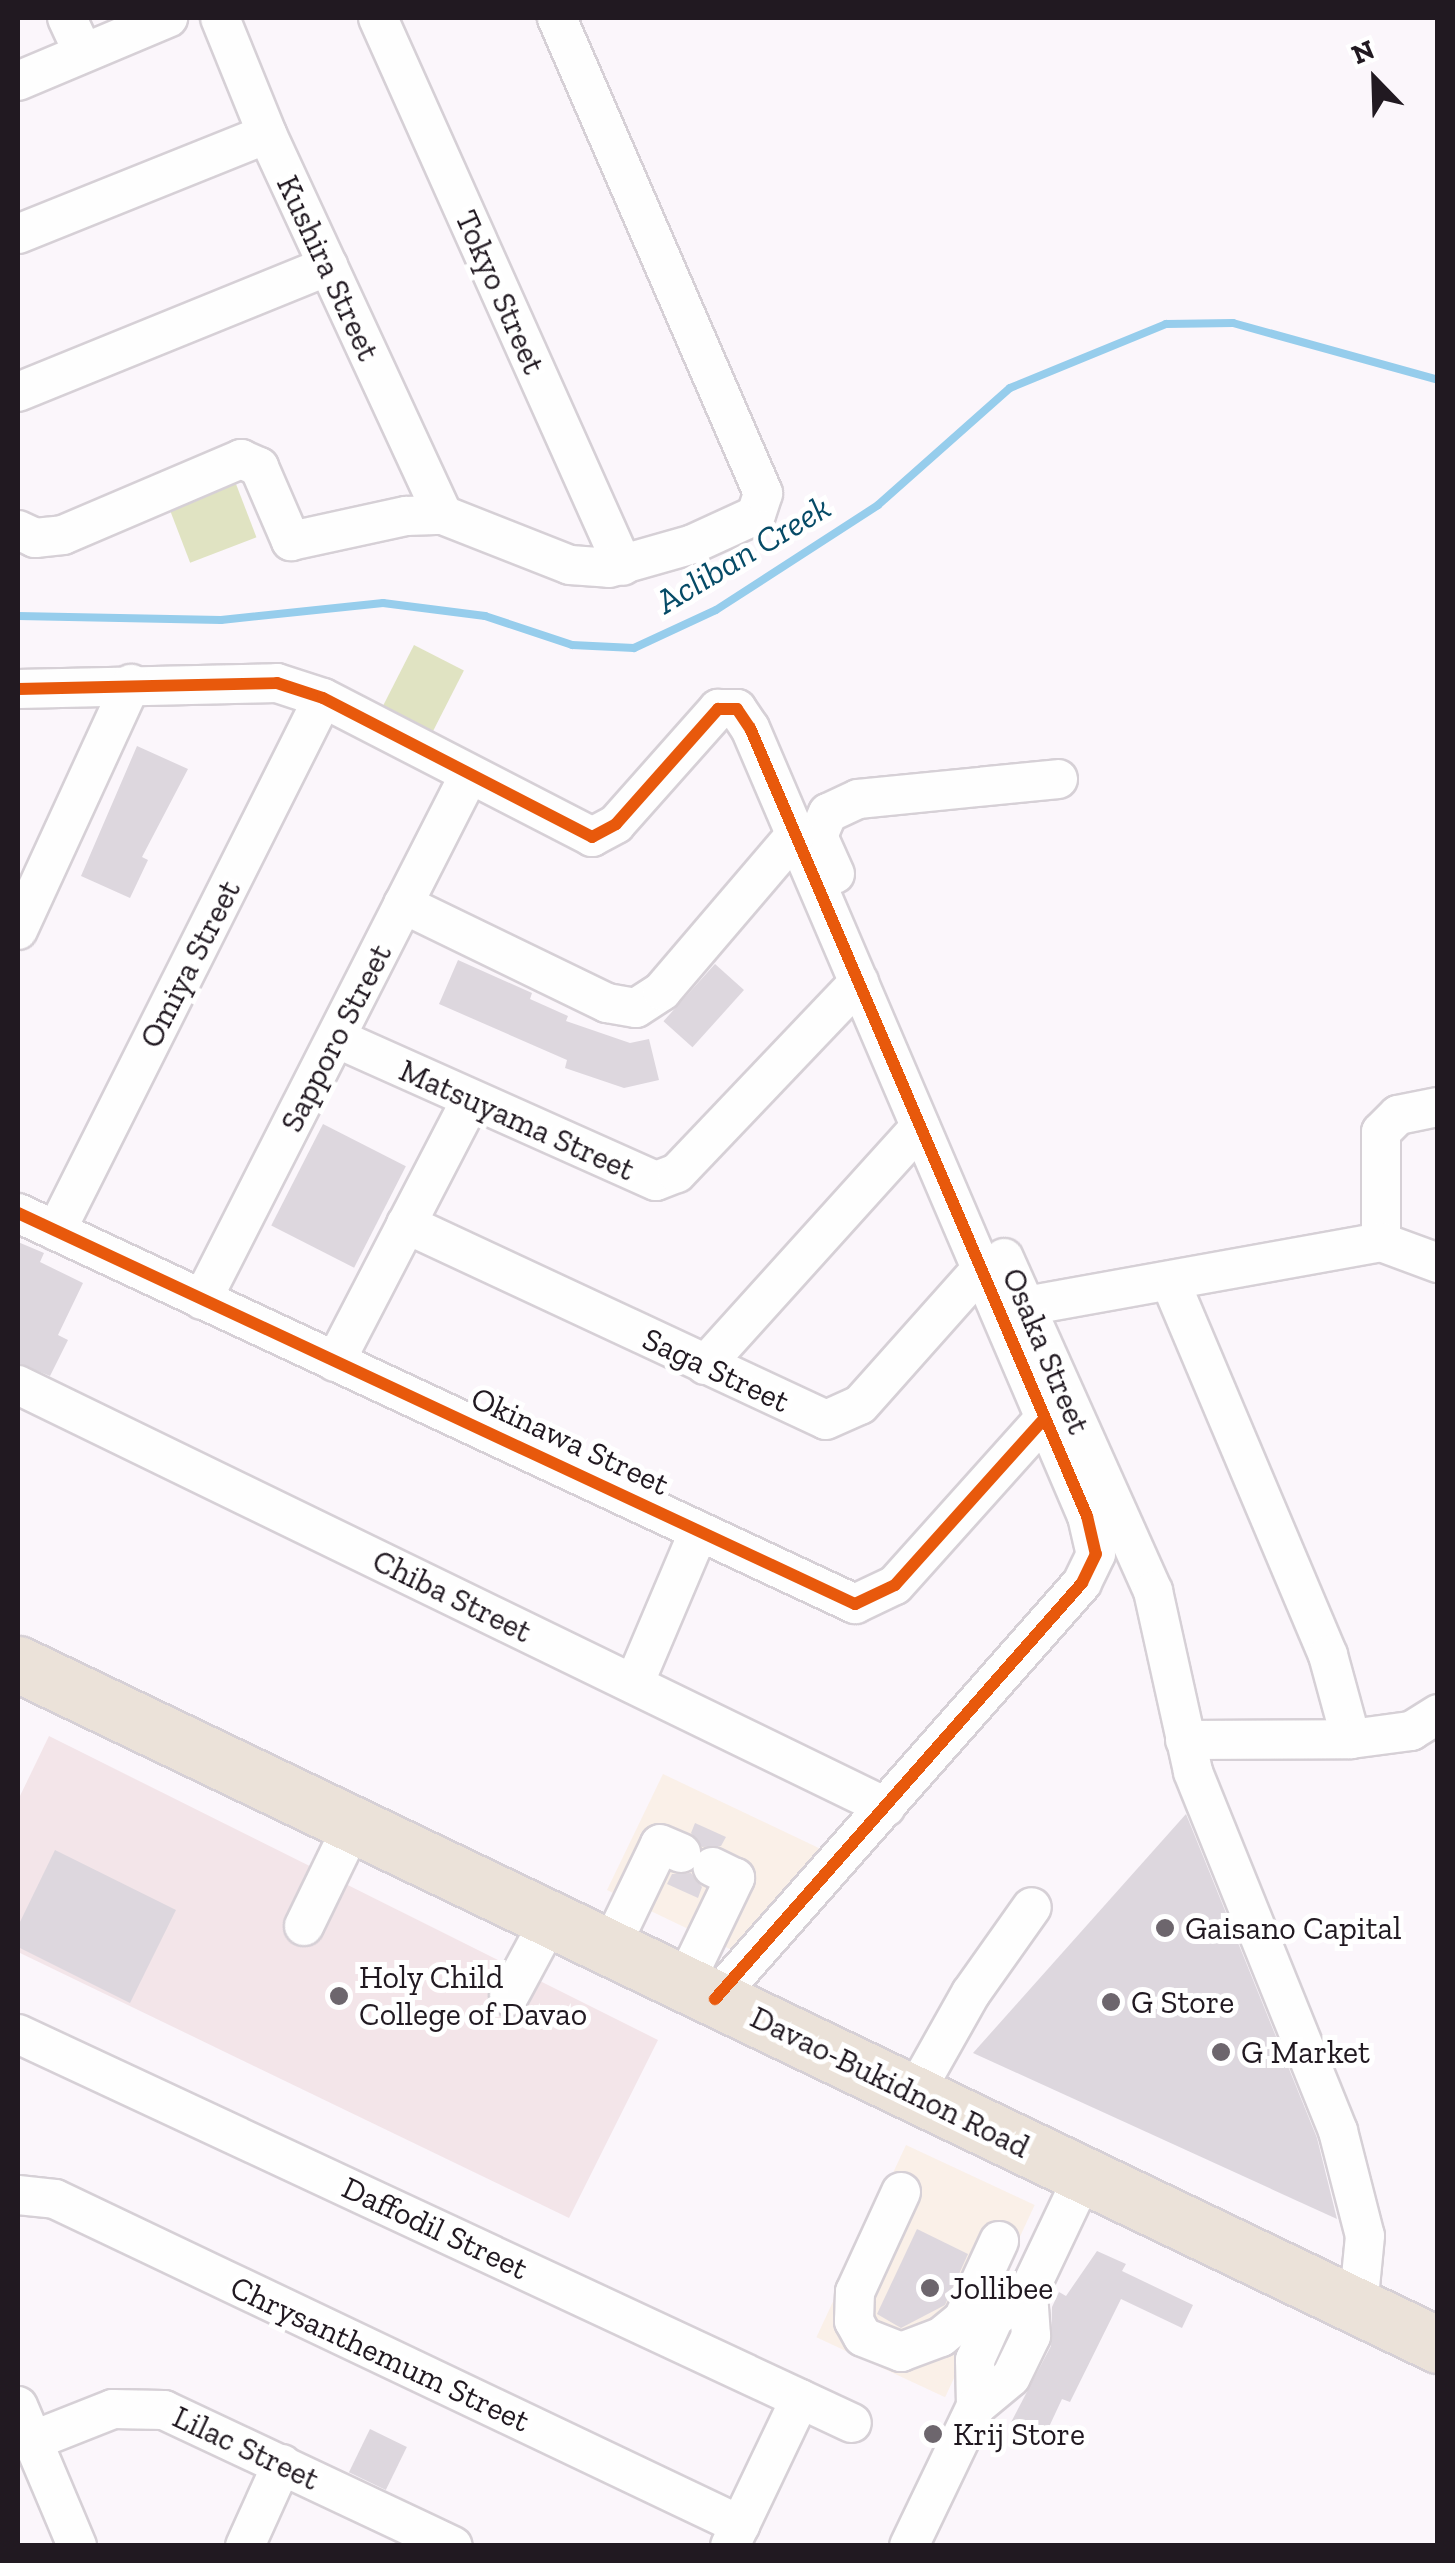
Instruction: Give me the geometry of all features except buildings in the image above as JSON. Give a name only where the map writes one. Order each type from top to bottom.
[{"type":"highway","name":"Davao-Bukidnon Road","points":[[18,1664],[1438,2345]]},
{"type":"street","points":[[67,18],[83,53]]},
{"type":"street","points":[[18,81],[168,18]]},
{"type":"street","name":"Kushira Street","points":[[220,18],[266,134],[443,515]]},
{"type":"street","name":"Tokyo Street","points":[[378,18],[622,566]]},
{"type":"street","points":[[18,530],[35,538],[63,535],[240,459],[259,467],[291,540],[406,516],[443,515],[570,565],[622,566],[744,522],[764,505],[557,18]]},
{"type":"street","points":[[18,234],[266,134]]},
{"type":"street","points":[[18,392],[328,266]]},
{"type":"street","points":[[18,689],[248,680],[323,698],[468,775]]},
{"type":"street","points":[[18,930],[131,684]]},
{"type":"street","name":"Omiya Street","points":[[56,1231],[323,698]]},
{"type":"street","name":"Osaka Street","points":[[468,775],[582,835],[602,835],[708,718],[728,706],[750,728],[1094,1538],[1092,1568],[886,1807],[762,1945],[699,1991]]},
{"type":"street","name":"Sapporo Street","points":[[202,1300],[468,775]]},
{"type":"street","points":[[1058,780],[858,799],[828,812],[818,836],[1153,1592],[1185,1740],[1338,2131],[1365,2236],[1358,2307]]},
{"type":"street","points":[[403,904],[607,1003],[636,1008],[662,992],[796,834]]},
{"type":"street","name":"Matsuyama Street","points":[[336,1038],[643,1178],[666,1180],[859,982]]},
{"type":"street","points":[[335,1362],[471,1100]]},
{"type":"street","points":[[1381,1242],[1381,1132],[1398,1115],[1438,1108]]},
{"type":"street","points":[[705,1364],[920,1126]]},
{"type":"street","name":"Okinawa Street","points":[[18,1213],[700,1531],[839,1600],[868,1602],[894,1585],[1045,1418]]},
{"type":"street","name":"Saga Street","points":[[406,1224],[814,1416],[837,1419],[860,1405],[981,1269]]},
{"type":"street","points":[[1026,1306],[1381,1242],[1438,1262]]},
{"type":"street","points":[[1170,1281],[1328,1655],[1350,1739]]},
{"type":"street","name":"Chiba Street","points":[[18,1386],[886,1807]]},
{"type":"street","points":[[634,1684],[700,1531]]},
{"type":"street","points":[[1185,1740],[1350,1739],[1411,1731],[1438,1714]]},
{"type":"street","points":[[304,1926],[353,1825]]},
{"type":"street","points":[[610,1948],[660,1844],[735,1878],[699,1991]]},
{"type":"street","points":[[914,2094],[970,1993],[1032,1906]]},
{"type":"street","points":[[509,1996],[550,1920]]},
{"type":"street","name":"Daffodil Street","points":[[18,2034],[852,2423]]},
{"type":"street","points":[[909,2546],[976,2406],[1012,2377],[1031,2336],[1028,2293],[1084,2176]]},
{"type":"street","points":[[902,2192],[855,2292],[854,2321],[863,2337],[901,2352],[955,2327],[999,2242]]},
{"type":"street","name":"Chrysanthemum Street","points":[[18,2195],[55,2199],[735,2535]]},
{"type":"street","points":[[735,2535],[800,2398]]},
{"type":"street","name":"Lilac Street","points":[[25,2424],[141,2406],[184,2417],[453,2546]]},
{"type":"street","points":[[25,2424],[77,2546]]},
{"type":"street","points":[[246,2546],[282,2464]]},
{"type":"shaded area","name":"Holy Child College of Davao","points":[[49,1736],[658,2040],[569,2218],[18,1952],[18,1800]]},
{"type":"shaded area","points":[[663,1774],[823,1850],[734,1951],[607,1890]]},
{"type":"shaded area","points":[[906,2145],[1035,2205],[945,2397],[816,2337]]},
{"type":"green space","points":[[236,484],[256,537],[190,563],[170,509]]},
{"type":"green space","points":[[414,645],[464,670],[433,732],[383,706]]},
{"type":"waterway","name":"Acliban Creek","points":[[18,616],[221,620],[383,603],[485,616],[572,645],[634,648],[716,610],[878,505],[1010,388],[1166,324],[1233,323],[1438,380]]},
{"type":"cycle path","points":[[18,689],[277,683],[323,698],[592,837],[616,824],[718,709],[737,709],[750,728],[1087,1516],[1096,1554],[1082,1583],[715,1999]]},
{"type":"cycle path","points":[[18,1213],[855,1604],[895,1585],[1045,1418]]},
{"type":"place","name":"Gaisano Capital","points":[[1165,1928]]},
{"type":"place","name":"Holy Child College of Davao","points":[[339,1996]]},
{"type":"place","name":"G Store","points":[[1111,2002]]},
{"type":"place","name":"G Market","points":[[1221,2052]]},
{"type":"place","name":"Jollibee","points":[[930,2288]]},
{"type":"place","name":"Krij Store","points":[[933,2434]]}]
